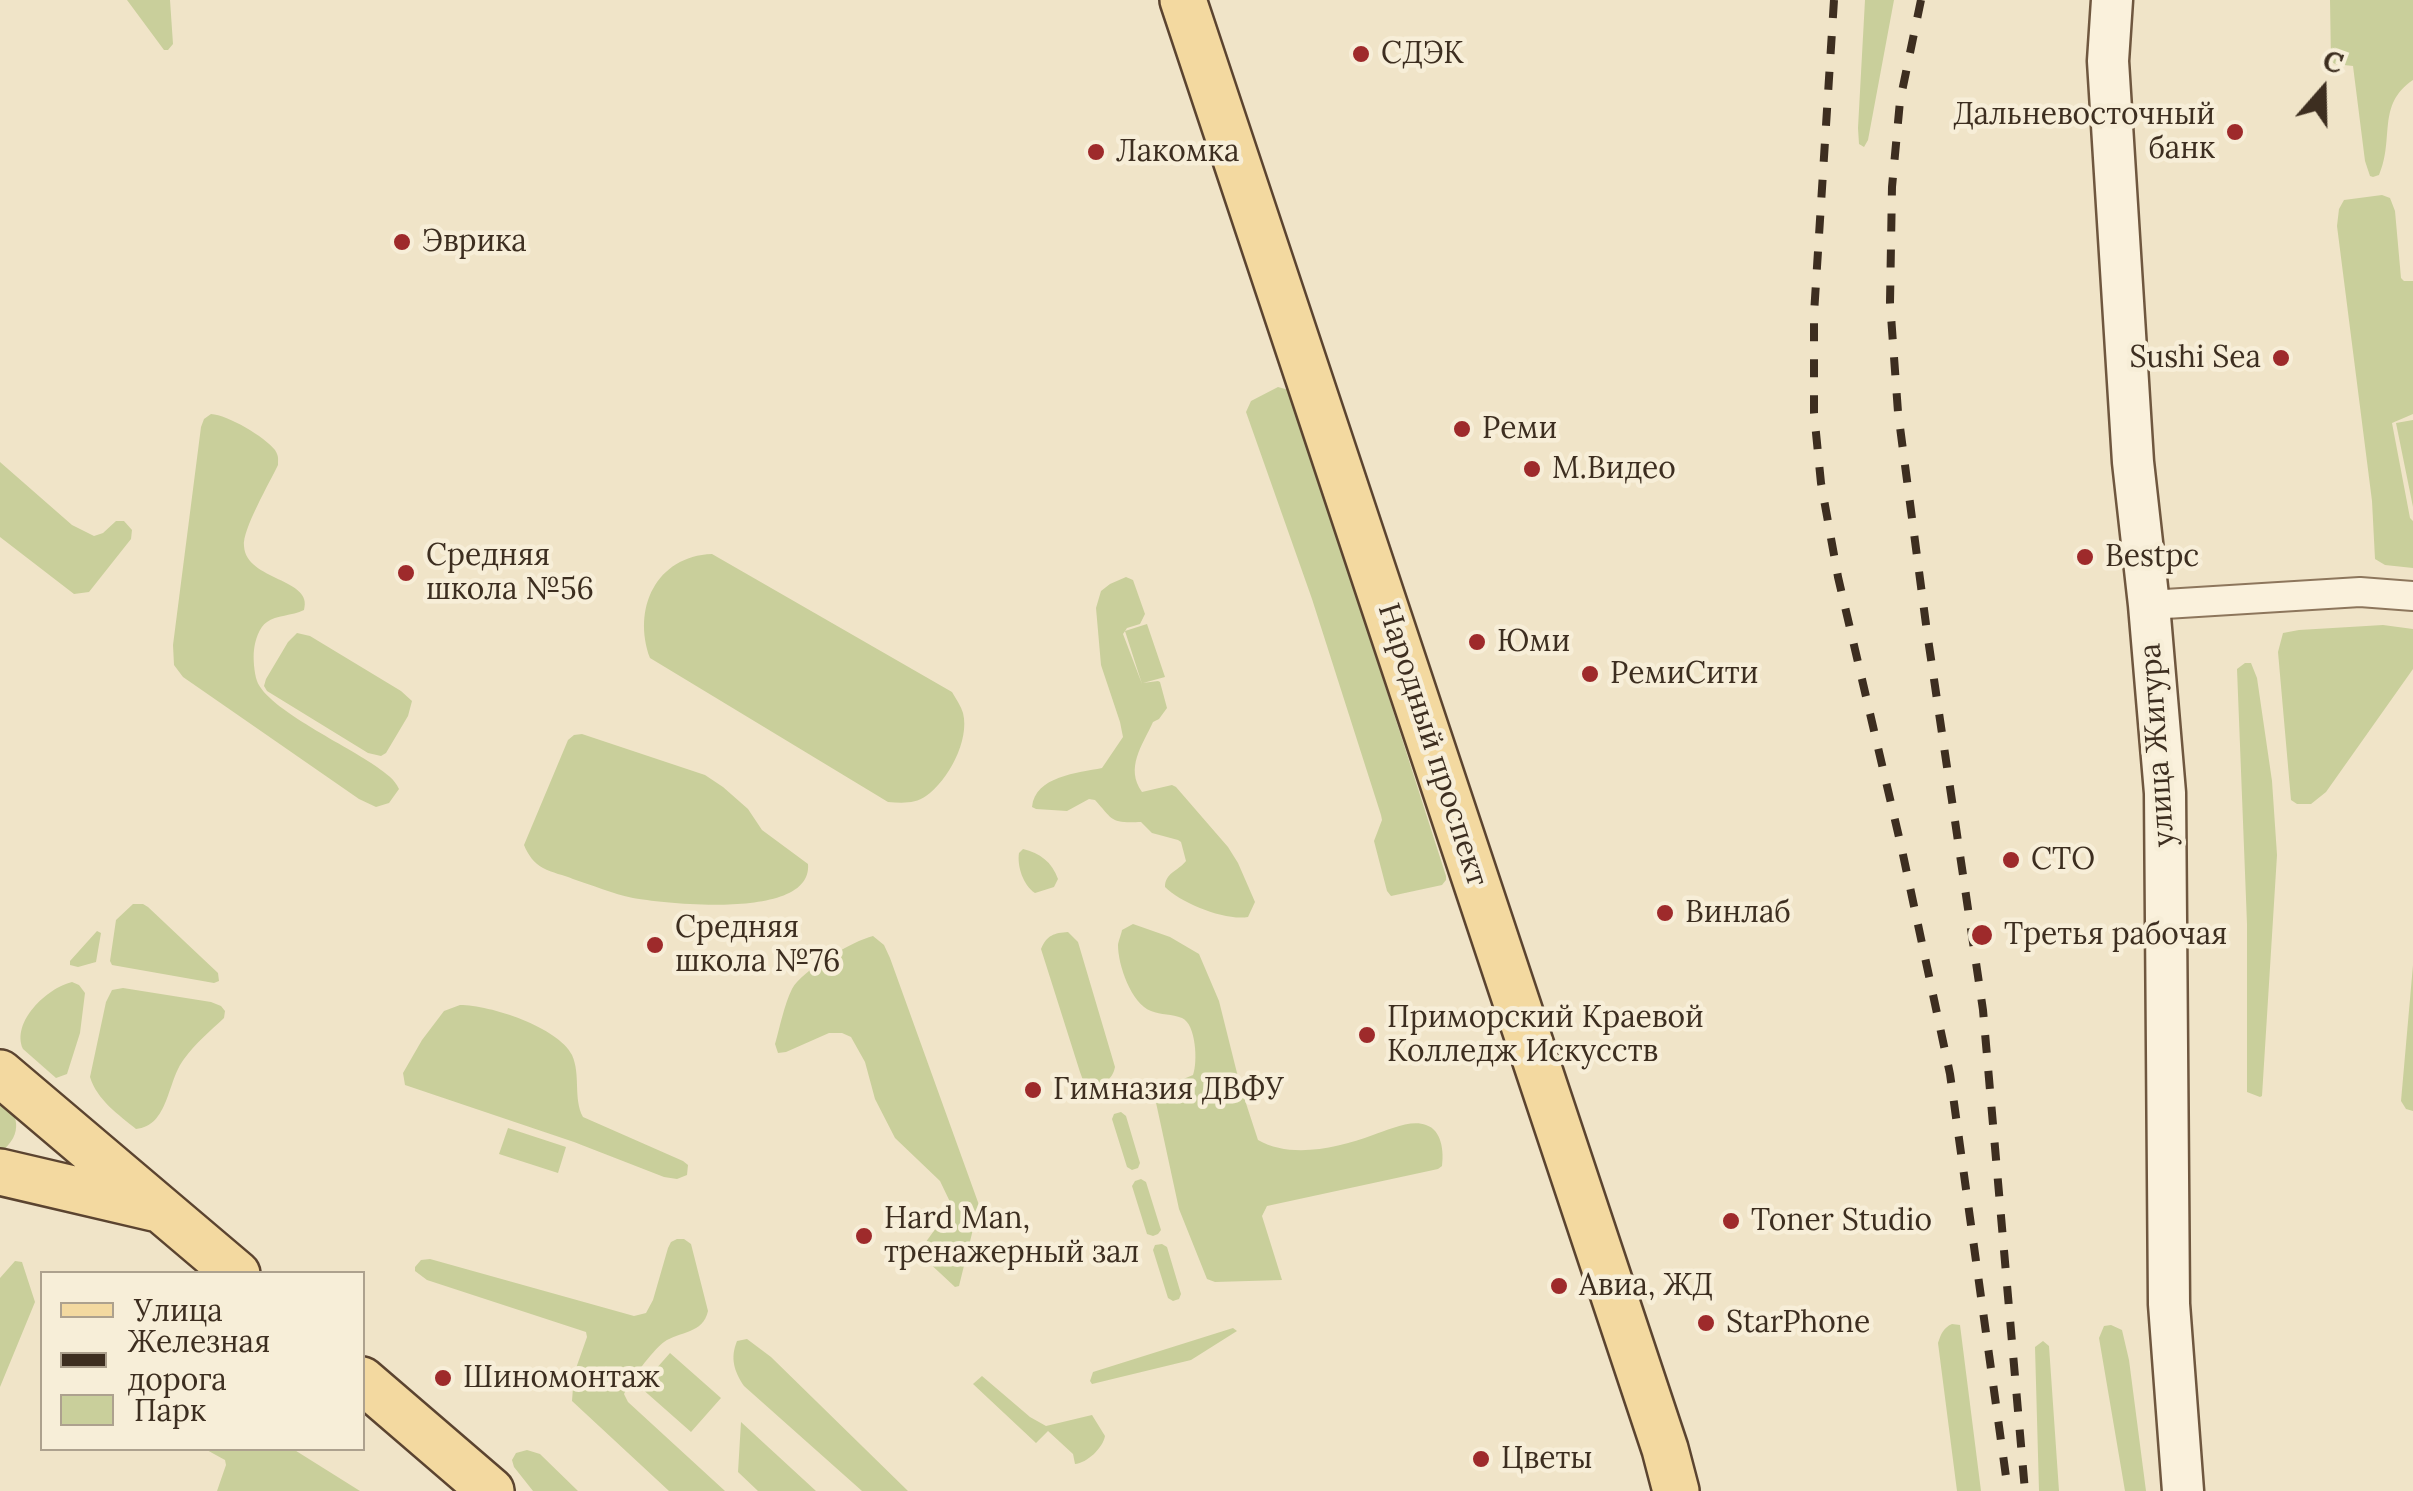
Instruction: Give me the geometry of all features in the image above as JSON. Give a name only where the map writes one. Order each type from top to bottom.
[{"type":"main road","name":"Народный проспект","points":[[1183,0],[1472,864],[1676,1491]]},
{"type":"main road","name":"улица Жигура","points":[[2112,0],[2108,60],[2134,462],[2166,793],[2167,1248],[2184,1491]]},
{"type":"main road","points":[[0,1172],[24,1154],[34,1126],[33,1109],[15,1086]]},
{"type":"main road","points":[[15,1086],[234,1271]]},
{"type":"main road","points":[[0,1172],[162,1210]]},
{"type":"main road","points":[[365,1383],[491,1491]]},
{"type":"street","points":[[2150,605],[2360,592],[2413,596]]},
{"type":"green space","points":[[127,0],[170,0],[173,44],[168,50],[164,50]]},
{"type":"green space","points":[[1865,0],[1894,0],[1864,147],[1859,144],[1858,128]]},
{"type":"green space","points":[[2330,0],[2413,0],[2413,80],[2394,100],[2384,162],[2379,175],[2373,177],[2365,161],[2353,66],[2331,61]]},
{"type":"green space","points":[[2382,195],[2390,198],[2395,211],[2401,278],[2413,281],[2413,414],[2392,423],[2413,521],[2413,568],[2385,565],[2375,559],[2372,501],[2337,226],[2344,200]]},
{"type":"green space","points":[[1278,387],[1289,390],[1293,399],[1446,876],[1442,885],[1391,896],[1387,891],[1374,841],[1381,815],[1312,599],[1246,412],[1251,401]]},
{"type":"green space","points":[[211,414],[246,428],[276,452],[278,465],[252,518],[244,546],[256,566],[299,591],[304,599],[304,610],[264,624],[255,643],[257,681],[264,692],[292,715],[389,776],[399,789],[389,803],[376,807],[359,799],[183,677],[174,665],[173,645],[201,427]]},
{"type":"green space","points":[[2413,420],[2413,507],[2396,423]]},
{"type":"green space","points":[[0,462],[72,525],[94,536],[116,521],[124,521],[132,530],[131,539],[89,592],[74,594],[0,537]]},
{"type":"green space","points":[[712,554],[952,692],[963,713],[963,735],[955,759],[934,789],[917,800],[888,802],[650,658],[644,621],[653,588],[676,564]]},
{"type":"green space","points":[[1126,577],[1133,580],[1145,614],[1140,624],[1125,631],[1147,624],[1165,677],[1143,683],[1160,682],[1167,708],[1153,722],[1140,748],[1135,766],[1137,783],[1142,792],[1176,787],[1228,847],[1255,902],[1248,917],[1204,909],[1165,887],[1170,875],[1186,861],[1178,840],[1152,833],[1141,822],[1114,819],[1095,800],[1089,799],[1067,811],[1032,807],[1035,797],[1049,782],[1102,768],[1123,737],[1101,665],[1096,608],[1101,591]],"holes":[[[1125,631],[1142,684],[1123,634]]]},
{"type":"green space","points":[[2383,625],[2413,629],[2413,669],[2326,792],[2311,804],[2297,804],[2291,800],[2278,652],[2283,633]]},
{"type":"green space","points":[[297,633],[310,636],[412,701],[408,716],[386,753],[368,753],[267,691],[266,679]]},
{"type":"green space","points":[[2251,663],[2257,678],[2272,781],[2277,855],[2260,1097],[2247,1092],[2247,924],[2237,669]]},
{"type":"green space","points":[[582,734],[705,775],[723,787],[748,809],[762,830],[808,864],[803,882],[788,894],[764,901],[705,905],[625,896],[540,866],[524,845],[568,740]]},
{"type":"green space","points":[[1023,849],[1049,863],[1058,879],[1054,887],[1035,893],[1027,885],[1019,864]]},
{"type":"green space","points":[[133,904],[148,907],[218,973],[219,981],[112,965],[116,920]]},
{"type":"green space","points":[[1133,924],[1170,937],[1199,954],[1219,1001],[1258,1140],[1285,1149],[1315,1150],[1414,1123],[1431,1128],[1439,1136],[1442,1166],[1267,1206],[1262,1216],[1282,1280],[1207,1279],[1179,1209],[1155,1098],[1162,1088],[1193,1075],[1193,1035],[1182,1018],[1151,1011],[1132,992],[1120,963],[1118,945],[1122,930]]},
{"type":"green space","points":[[97,931],[101,933],[96,962],[70,965],[70,961]]},
{"type":"green space","points":[[1068,932],[1078,942],[1115,1067],[1107,1080],[1092,1086],[1084,1083],[1041,949],[1052,936]]},
{"type":"green space","points":[[873,936],[884,945],[890,958],[979,1205],[959,1286],[955,1287],[920,1250],[952,1206],[940,1181],[895,1138],[851,1037],[829,1033],[778,1053],[775,1044],[787,1002],[798,981],[829,957]]},
{"type":"green space","points":[[2413,965],[2413,1111],[2401,1101]]},
{"type":"green space","points":[[72,982],[85,993],[80,1033],[67,1074],[56,1078],[23,1049],[22,1028],[42,999]]},
{"type":"green space","points":[[123,988],[211,1002],[225,1011],[224,1018],[178,1068],[155,1120],[136,1129],[103,1100],[90,1077],[106,1002],[112,990]]},
{"type":"green space","points":[[460,1005],[505,1013],[553,1035],[572,1055],[583,1117],[683,1161],[688,1165],[687,1175],[677,1179],[664,1177],[405,1085],[403,1073],[422,1040],[444,1011]]},
{"type":"green space","points":[[0,1093],[15,1116],[16,1131],[0,1153]]},
{"type":"green space","points":[[1121,1112],[1126,1116],[1140,1163],[1132,1170],[1127,1167],[1112,1119]]},
{"type":"green space","points":[[508,1128],[566,1147],[558,1173],[499,1154]]},
{"type":"green space","points":[[1141,1179],[1146,1182],[1161,1230],[1153,1236],[1147,1234],[1132,1186]]},
{"type":"green space","points":[[677,1239],[691,1244],[708,1311],[696,1328],[659,1347],[624,1394],[725,1491],[669,1491],[572,1401],[574,1374],[586,1332],[427,1280],[415,1271],[421,1260],[430,1259],[634,1316],[646,1313],[668,1248]]},
{"type":"green space","points":[[1155,1245],[1167,1247],[1181,1294],[1173,1301],[1168,1298],[1153,1250]]},
{"type":"green space","points":[[15,1261],[22,1262],[35,1302],[0,1387],[0,1278]]},
{"type":"green space","points":[[1960,1325],[1981,1491],[1957,1491],[1938,1343],[1946,1327]]},
{"type":"green space","points":[[2104,1326],[2122,1330],[2129,1360],[2146,1491],[2125,1491],[2099,1338]]},
{"type":"green space","points":[[1233,1328],[1237,1331],[1191,1360],[1092,1384],[1090,1381],[1093,1372]]},
{"type":"green space","points":[[747,1339],[771,1357],[908,1491],[862,1491],[744,1386],[736,1370],[734,1353],[737,1341]]},
{"type":"green space","points":[[2043,1341],[2049,1346],[2059,1491],[2039,1491],[2035,1347]]},
{"type":"green space","points":[[670,1353],[721,1398],[691,1432],[640,1387]]},
{"type":"green space","points":[[982,1376],[1046,1426],[1092,1415],[1105,1436],[1101,1445],[1089,1458],[1075,1464],[1073,1454],[1048,1431],[1036,1443],[973,1384]]},
{"type":"green space","points":[[741,1422],[816,1491],[758,1491],[738,1472]]},
{"type":"green space","points":[[527,1450],[540,1454],[578,1491],[533,1491],[512,1460],[516,1453]]},
{"type":"green space","points":[[209,1451],[296,1451],[360,1491],[217,1491],[225,1460]]},
{"type":"railway","points":[[1834,0],[1814,314],[1814,413],[1821,483],[1838,577],[1950,1074],[2008,1491]]},
{"type":"railway","points":[[1921,0],[1900,101],[1892,187],[1890,302],[1898,412],[1983,1010],[2025,1491]]},
{"type":"place","name":"СДЭК","points":[[1361,54]]},
{"type":"place","name":"Дальневосточный банк","points":[[2235,132]]},
{"type":"place","name":"Лакомка","points":[[1096,152]]},
{"type":"place","name":"Эврика","points":[[402,242]]},
{"type":"place","name":"Sushi Sea","points":[[2281,358]]},
{"type":"place","name":"Реми","points":[[1462,429]]},
{"type":"place","name":"М.Видео","points":[[1532,469]]},
{"type":"place","name":"Bestpc","points":[[2085,557]]},
{"type":"place","name":"Средняя школа №56","points":[[406,573]]},
{"type":"place","name":"Юми","points":[[1477,642]]},
{"type":"place","name":"РемиСити","points":[[1590,674]]},
{"type":"place","name":"СТО","points":[[2011,860]]},
{"type":"place","name":"Винлаб","points":[[1665,913]]},
{"type":"place","name":"Третья рабочая","points":[[1982,935]]},
{"type":"place","name":"Средняя школа №76","points":[[655,945]]},
{"type":"place","name":"Приморский Краевой Колледж Искусств","points":[[1367,1035]]},
{"type":"place","name":"Гимназия ДВФУ","points":[[1033,1090]]},
{"type":"place","name":"Toner Studio","points":[[1731,1221]]},
{"type":"place","name":"Hard Man, тренажерный зал","points":[[864,1236]]},
{"type":"place","name":"Авиа, ЖД","points":[[1559,1286]]},
{"type":"place","name":"StarPhone","points":[[1706,1323]]},
{"type":"place","name":"Шиномонтаж","points":[[443,1378]]},
{"type":"place","name":"Цветы","points":[[1481,1459]]}]
